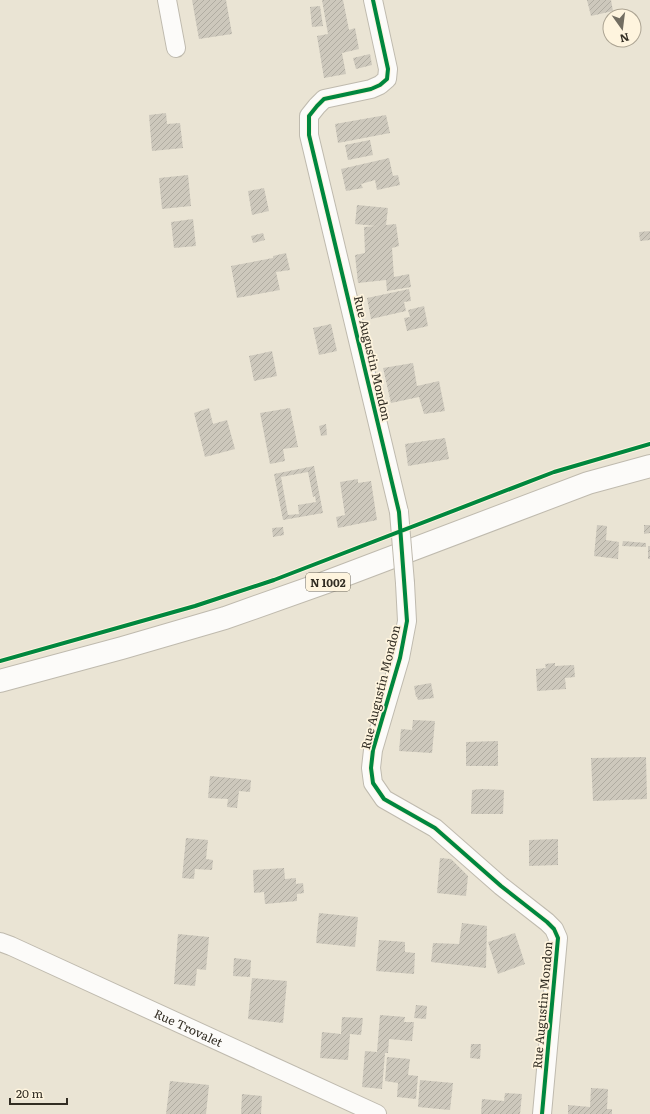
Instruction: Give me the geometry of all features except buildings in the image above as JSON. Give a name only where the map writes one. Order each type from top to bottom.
[{"type":"main road","name":"N 1002","points":[[0,680],[122,648],[225,618],[324,584],[588,483],[650,466]]},
{"type":"street","points":[[167,0],[176,48]]},
{"type":"street","name":"Rue Augustin Mondon","points":[[373,0],[388,69],[387,79],[380,85],[371,89],[324,99],[309,116],[309,135],[399,512],[407,621],[400,658],[373,750],[371,768],[373,783],[384,799],[435,828],[500,886],[554,929],[558,938],[542,1114]]},
{"type":"street","name":"Rue Trovalet","points":[[0,942],[377,1114]]},
{"type":"cycle path","points":[[373,0],[388,69],[387,79],[380,85],[371,89],[324,99],[309,116],[309,135],[399,512],[407,621],[400,658],[373,750],[371,768],[373,783],[384,799],[435,828],[501,886],[554,929],[558,938],[542,1114]]},
{"type":"cycle path","points":[[0,661],[195,606],[274,580],[554,472],[650,444]]}]
